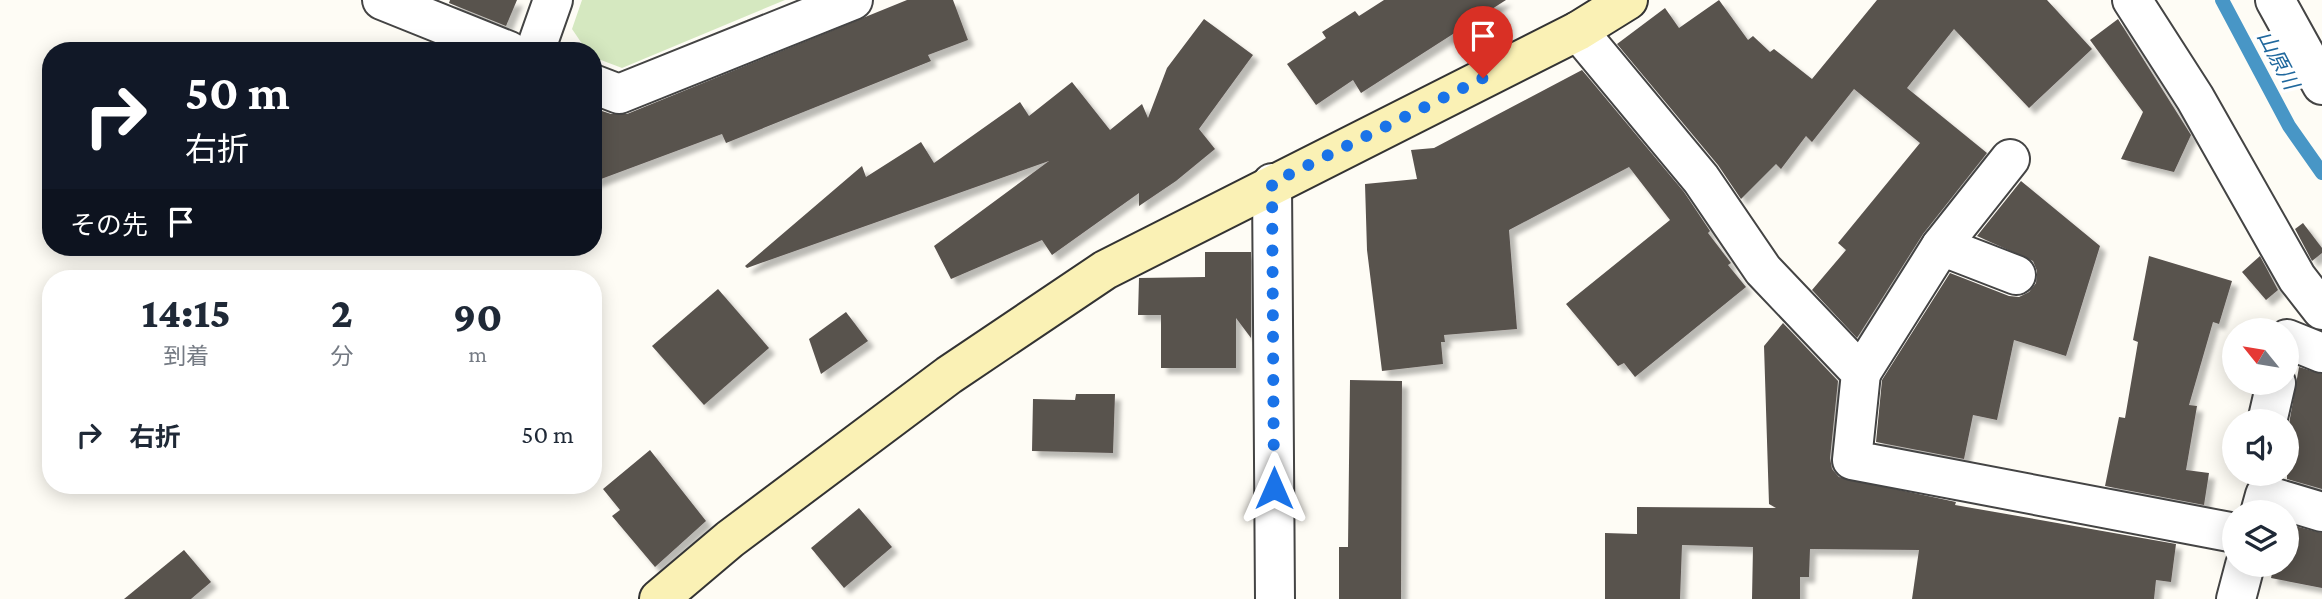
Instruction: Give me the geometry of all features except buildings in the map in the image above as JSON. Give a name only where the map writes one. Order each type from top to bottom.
[{"type":"street","points":[[382,0],[487,42]]},
{"type":"street","points":[[537,42],[553,0]]},
{"type":"street","points":[[602,87],[619,94],[853,0]]},
{"type":"street","points":[[659,599],[730,539],[949,375],[1105,270],[1272,183],[1578,32],[1628,0]]},
{"type":"street","points":[[2132,0],[2195,97],[2297,278],[2322,310]]},
{"type":"street","points":[[2275,0],[2322,85]]},
{"type":"street","points":[[1578,32],[1701,179],[1763,270],[1861,373]]},
{"type":"street","points":[[2010,159],[1941,246],[1861,373],[1852,460],[2222,531]]},
{"type":"street","points":[[1272,183],[1275,599]]},
{"type":"street","points":[[1941,246],[2016,275]]},
{"type":"street","points":[[2300,344],[2322,353]]},
{"type":"street","points":[[2262,494],[2322,512]]},
{"type":"street","points":[[2236,599],[2242,577]]},
{"type":"green space","points":[[582,0],[785,0],[622,68],[602,60],[602,42],[581,42],[572,29]]},
{"type":"waterway","name":"山原川","points":[[2222,0],[2289,126],[2322,173]]},
{"type":"route","points":[[1274,488],[1272,183],[1483,78]]}]
